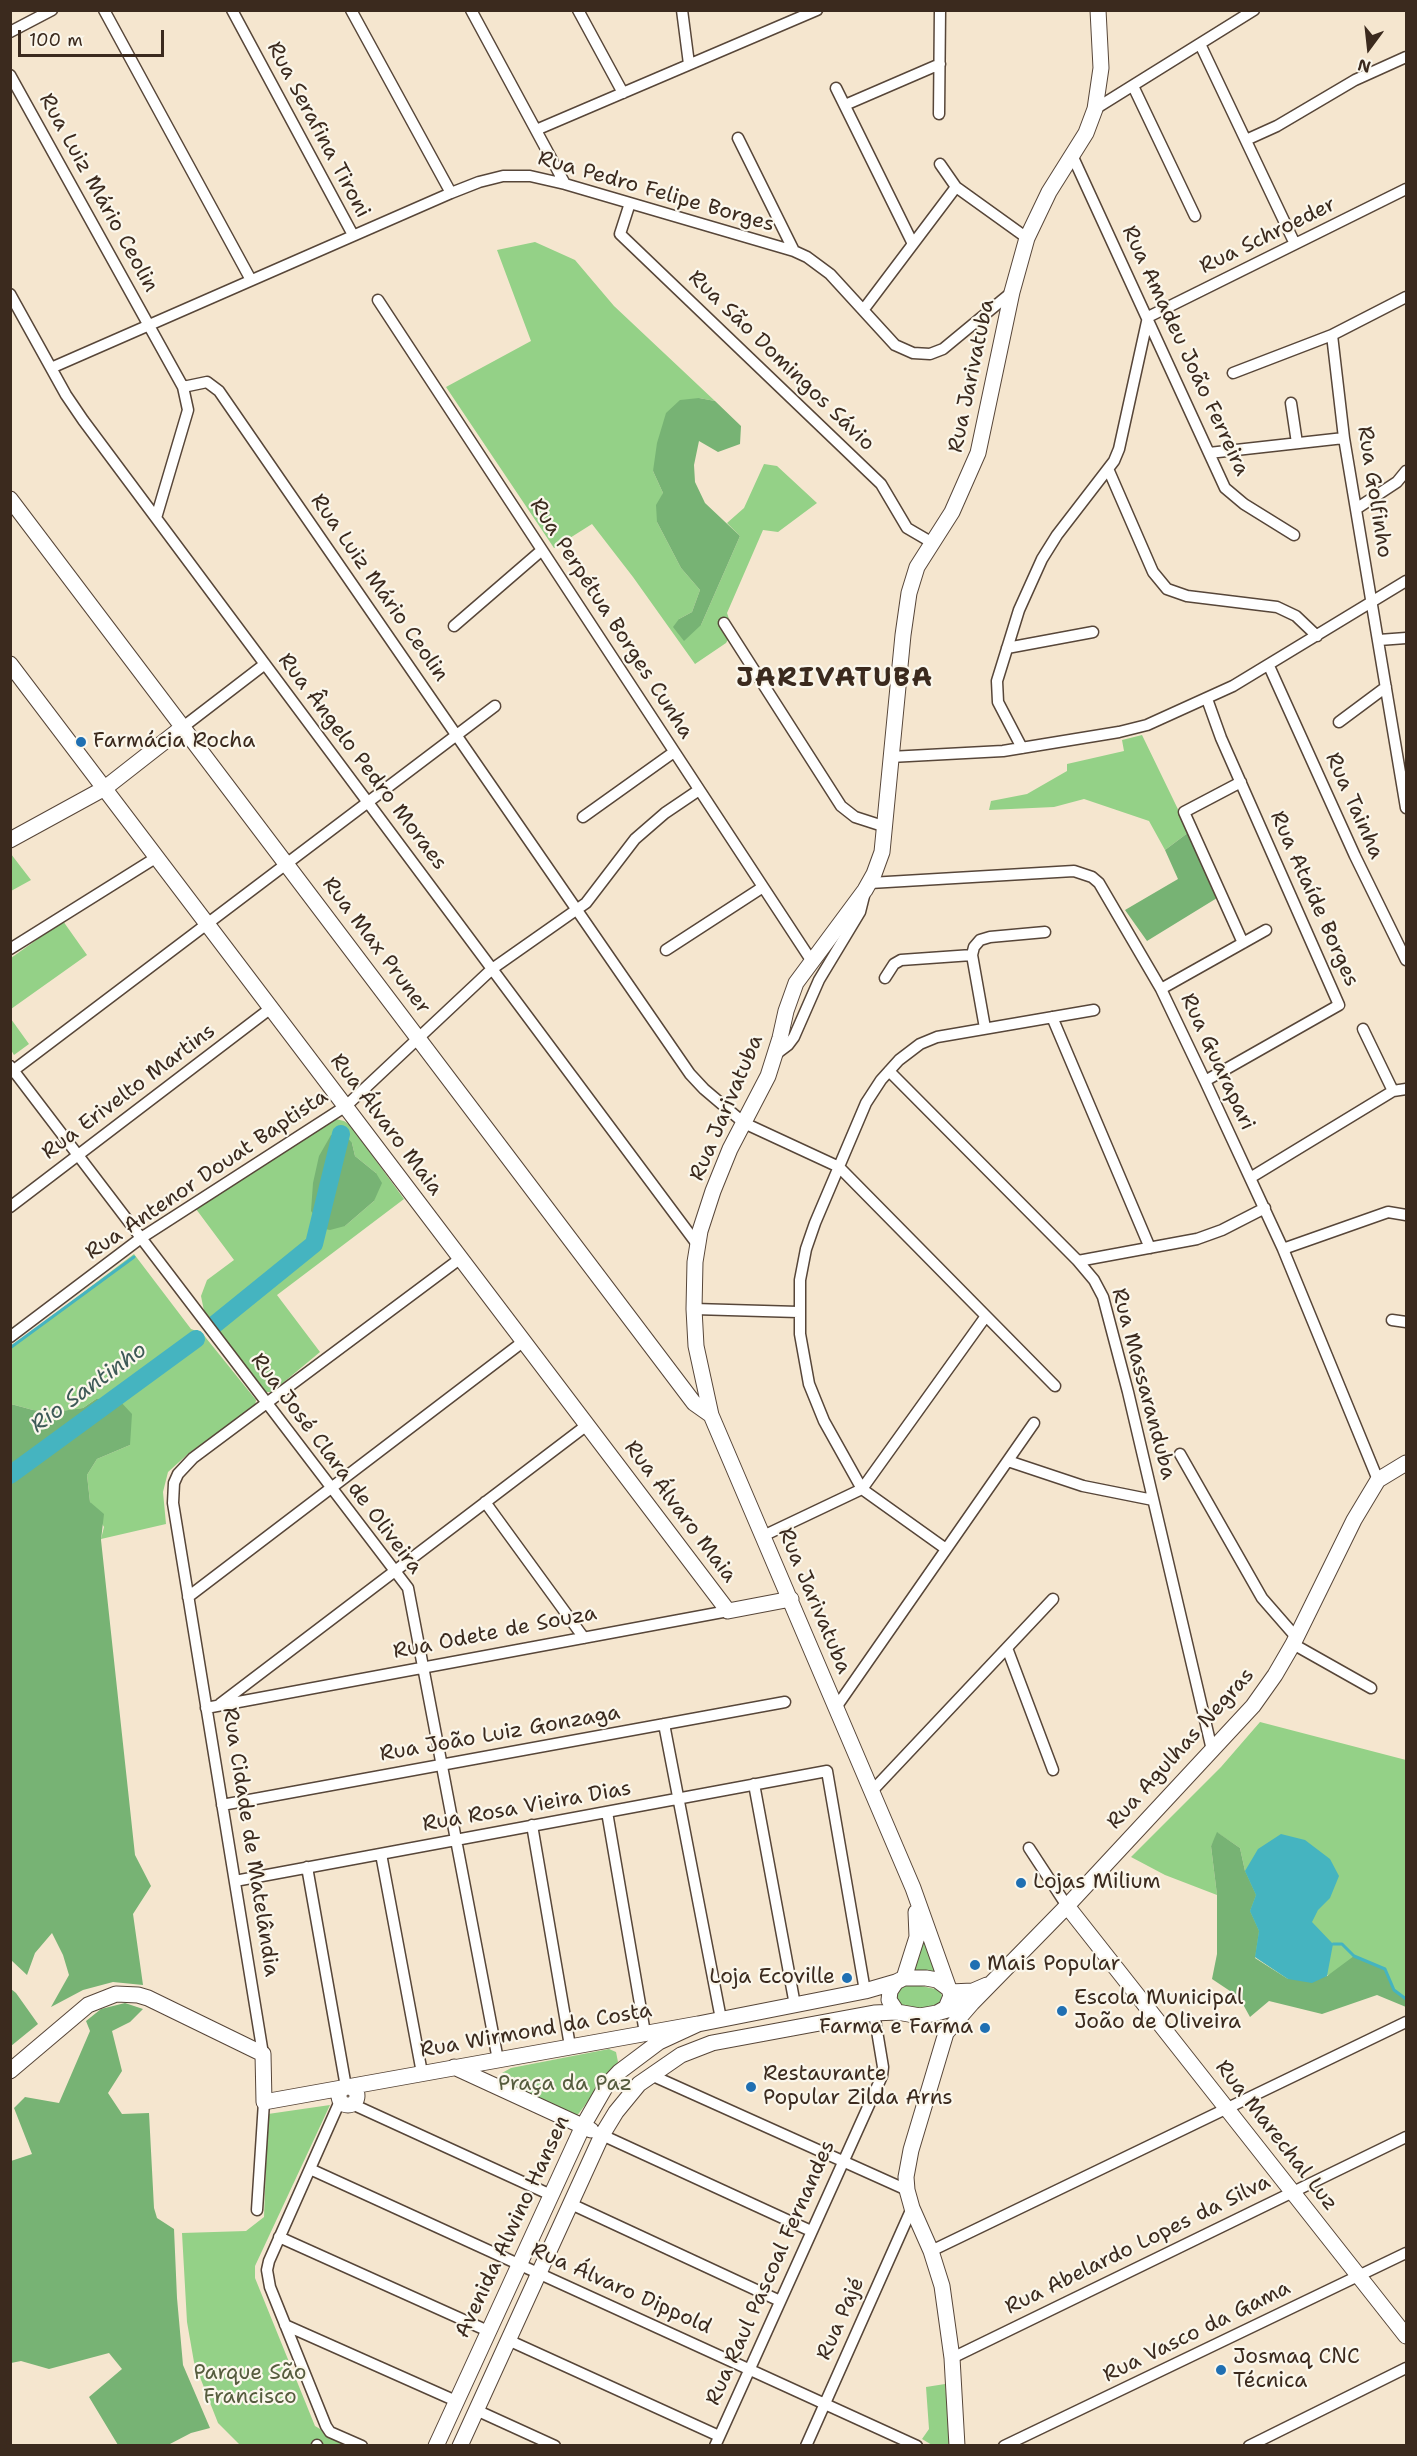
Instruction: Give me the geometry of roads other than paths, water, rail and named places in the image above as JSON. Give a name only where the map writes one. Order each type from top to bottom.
[{"type":"street","points":[[10,33],[52,10]]},
{"type":"street","points":[[104,10],[251,280]]},
{"type":"street","name":"Rua Serafina Tironi","points":[[232,10],[353,235]]},
{"type":"street","points":[[351,10],[450,193]]},
{"type":"street","points":[[471,10],[565,184]]},
{"type":"street","points":[[578,10],[623,93]]},
{"type":"street","points":[[682,10],[689,64]]},
{"type":"street","points":[[536,130],[817,10]]},
{"type":"street","points":[[939,114],[940,10]]},
{"type":"street","name":"Rua Jarivatuba","points":[[951,2445],[957,2438],[952,2358],[942,2286],[931,2251],[912,2208],[906,2177],[911,2150],[950,2029],[913,1888],[711,1414],[699,1362],[694,1309],[697,1245],[713,1191],[768,1076],[791,996],[811,960],[867,887],[882,852],[906,607],[917,567],[952,512],[978,453],[1012,292],[1027,238],[1045,200],[1086,133],[1095,109],[1101,68],[1098,10]]},
{"type":"street","points":[[1095,109],[1254,10]]},
{"type":"street","points":[[1200,44],[1295,244]]},
{"type":"street","points":[[1246,140],[1276,126],[1355,80],[1407,57]]},
{"type":"street","points":[[845,105],[940,64]]},
{"type":"street","name":"Rua Luiz Mário Ceolin","points":[[10,75],[183,387],[207,382],[219,391],[690,1074],[744,1123],[839,1167]]},
{"type":"street","points":[[1133,86],[1195,216]]},
{"type":"street","points":[[836,88],[913,244]]},
{"type":"street","points":[[738,138],[794,252]]},
{"type":"street","name":"Rua Amadeu João Ferreira","points":[[1072,155],[1225,488],[1233,496],[1294,535]]},
{"type":"street","points":[[940,164],[956,187],[1027,238]]},
{"type":"street","name":"Rua Pedro Felipe Borges","points":[[51,368],[450,193],[503,176],[530,176],[565,184],[794,252],[824,269],[903,350],[921,355],[930,354],[954,341],[1012,292]]},
{"type":"street","points":[[864,309],[956,187]]},
{"type":"street","name":"Rua Schroeder","points":[[1148,317],[1407,189]]},
{"type":"street","name":"Rua São Domingos Sávio","points":[[630,203],[620,234],[881,484],[907,528],[931,542]]},
{"type":"street","name":"Rua Ângelo Pedro Moraes","points":[[10,294],[83,420],[697,1245]]},
{"type":"street","points":[[1233,373],[1332,335],[1407,297]]},
{"type":"street","name":"Rua Perpétua Borges Cunha","points":[[378,300],[811,960]]},
{"type":"street","points":[[1022,748],[996,696],[997,681],[1026,591],[1042,559],[1075,512],[1109,471],[1119,449],[1148,317]]},
{"type":"street","name":"Rua Golfinho","points":[[1332,335],[1344,438],[1407,808]]},
{"type":"street","points":[[156,519],[188,410],[183,387]]},
{"type":"street","points":[[1291,403],[1297,443]]},
{"type":"street","points":[[1209,453],[1344,438]]},
{"type":"street","points":[[1109,471],[1153,572],[1167,589],[1187,596],[1277,607],[1296,616],[1317,636]]},
{"type":"street","points":[[1356,509],[1397,482],[1407,471]]},
{"type":"street","name":"Rua Max Pruner","points":[[10,499],[694,1403],[711,1414]]},
{"type":"street","points":[[454,626],[543,550]]},
{"type":"street","points":[[890,757],[951,756],[1022,748],[1140,727],[1207,699],[1269,666],[1407,581]]},
{"type":"street","points":[[724,623],[841,806],[855,818],[886,827]]},
{"type":"street","points":[[1007,648],[1093,632]]},
{"type":"street","points":[[1379,640],[1407,638]]},
{"type":"street","points":[[10,840],[105,788],[265,664]]},
{"type":"street","name":"Rua Tainha","points":[[1269,666],[1359,866],[1407,960]]},
{"type":"street","name":"Rua Álvaro Maia","points":[[13,672],[105,788],[728,1611]]},
{"type":"street","points":[[1339,722],[1386,687]]},
{"type":"street","name":"Rua Ataíde Borges","points":[[1206,1081],[1339,1005],[1207,699]]},
{"type":"street","points":[[12,1070],[495,706]]},
{"type":"street","points":[[583,817],[674,752]]},
{"type":"street","points":[[1241,782],[1185,812],[1243,943]]},
{"type":"street","name":"Rua Antenor Douat Baptista","points":[[10,1337],[141,1238],[346,1106],[492,969],[577,911],[595,894],[635,839],[665,813],[699,790]]},
{"type":"street","points":[[10,949],[157,857]]},
{"type":"street","name":"Rua Guarapari","points":[[867,887],[1027,873],[1082,873],[1092,877],[1104,890],[1161,989],[1265,1208],[1378,1480]]},
{"type":"street","points":[[666,950],[763,887]]},
{"type":"street","points":[[776,1054],[794,1037],[819,980],[860,912],[867,887]]},
{"type":"street","points":[[1161,989],[1266,930]]},
{"type":"street","points":[[985,1028],[972,955],[977,943],[984,939],[1045,932]]},
{"type":"street","points":[[885,978],[894,964],[901,960],[972,955]]},
{"type":"street","name":"Rua Erivelto Martins","points":[[10,1207],[271,1008]]},
{"type":"street","points":[[946,1549],[862,1490],[834,1442],[815,1402],[805,1371],[798,1312],[800,1280],[806,1249],[866,1103],[889,1071],[910,1051],[928,1041],[985,1028],[1094,1010]]},
{"type":"street","points":[[1052,1017],[1150,1248]]},
{"type":"street","points":[[1363,1029],[1393,1091]]},
{"type":"street","name":"Rua José Clara de Oliveira","points":[[12,1070],[408,1588],[498,2060]]},
{"type":"street","name":"Rua Massaranduba","points":[[889,1071],[1078,1261],[1094,1280],[1108,1310],[1212,1750]]},
{"type":"street","points":[[1250,1178],[1393,1091],[1407,1089]]},
{"type":"street","points":[[839,1167],[1055,1386]]},
{"type":"street","points":[[1078,1261],[1208,1235],[1265,1208]]},
{"type":"street","points":[[1283,1249],[1388,1212],[1407,1215]]},
{"type":"street","points":[[267,1404],[461,1258]]},
{"type":"street","points":[[694,1309],[798,1312]]},
{"type":"street","points":[[763,1536],[862,1490],[986,1316]]},
{"type":"street","points":[[1392,1320],[1407,1323]]},
{"type":"street","points":[[188,1597],[524,1341]]},
{"type":"street","name":"Rua Cidade de Matelândia","points":[[257,2211],[264,2102],[263,2054],[222,1805],[212,1707],[188,1597],[172,1503],[174,1483],[186,1465],[267,1404]]},
{"type":"street","points":[[837,1706],[1034,1424]]},
{"type":"street","points":[[212,1707],[587,1425]]},
{"type":"street","points":[[1180,1454],[1262,1598],[1294,1640],[1371,1688]]},
{"type":"street","points":[[1008,1461],[1083,1486],[1154,1500]]},
{"type":"street","name":"Rua Agulhas Negras","points":[[950,2029],[1265,1691],[1294,1640],[1354,1520],[1378,1480],[1407,1463]]},
{"type":"street","points":[[485,1502],[584,1638]]},
{"type":"street","name":"Rua Odete de Souza","points":[[212,1707],[791,1599]]},
{"type":"street","points":[[872,1791],[1053,1599]]},
{"type":"street","points":[[1007,1648],[1053,1770]]},
{"type":"street","name":"Rua João Luiz Gonzaga","points":[[222,1805],[785,1702]]},
{"type":"street","points":[[664,1724],[721,2019]]},
{"type":"street","name":"Rua Rosa Vieira Dias","points":[[235,1881],[827,1771],[865,1991]]},
{"type":"street","points":[[754,1784],[795,2005]]},
{"type":"street","points":[[607,1812],[645,2033]]},
{"type":"street","points":[[532,1826],[570,2046]]},
{"type":"street","points":[[1029,1848],[1067,1906]]},
{"type":"street","points":[[381,1854],[422,2073]]},
{"type":"street","points":[[307,1867],[349,2098],[310,2169],[279,2237],[267,2270],[270,2287],[326,2426],[330,2432],[362,2445]]},
{"type":"street","name":"Rua Jarivatuba","points":[[900,1980],[917,1937],[918,1922],[913,1888]]},
{"type":"street","name":"Rua Marechal Luz","points":[[1067,1906],[1407,2336]]},
{"type":"street","points":[[926,1977],[937,1980],[944,2004],[908,2016],[897,2012],[889,2000],[890,1991],[900,1980],[926,1977]]},
{"type":"street","name":"Avenida Alwino Hansen","points":[[436,2445],[583,2126],[606,2086],[625,2066],[659,2042],[698,2024],[865,1991],[900,1980]]},
{"type":"street","name":"Rua Agulhas Negras","points":[[944,2004],[992,1982]]},
{"type":"street","points":[[10,2071],[88,2005],[116,1994],[148,1998],[263,2054]]},
{"type":"street","name":"Rua Agulhas Negras","points":[[944,2004],[972,2003]]},
{"type":"street","name":"Rua Jarivatuba","points":[[944,2004],[937,2027],[950,2029]]},
{"type":"street","name":"Avenida Alwino Hansen","points":[[460,2445],[602,2135],[628,2096],[651,2075],[681,2055],[712,2043],[874,2013],[897,2012]]},
{"type":"street","name":"Rua Raul Pascoal Fernandes","points":[[717,2441],[882,2076],[883,2067],[874,2013]]},
{"type":"street","points":[[931,2251],[1407,2022]]},
{"type":"street","name":"Rua Wirmond da Costa","points":[[264,2102],[318,2092],[349,2098],[380,2081],[698,2024]]},
{"type":"street","points":[[454,2067],[811,2231]]},
{"type":"street","points":[[651,2075],[907,2190]]},
{"type":"street","points":[[349,2098],[551,2195]]},
{"type":"street","name":"Rua Abelardo Lopes da Silva","points":[[952,2358],[1407,2137]]},
{"type":"street","name":"Rua Álvaro Dippold","points":[[310,2169],[917,2445]]},
{"type":"street","points":[[571,2204],[780,2301]]},
{"type":"street","name":"Rua Pajé","points":[[806,2445],[912,2208]]},
{"type":"street","points":[[279,2237],[488,2331]]},
{"type":"street","name":"Rua Vasco da Gama","points":[[1004,2445],[1407,2253]]},
{"type":"street","points":[[285,2325],[456,2401]]},
{"type":"street","points":[[508,2340],[717,2441]]},
{"type":"street","points":[[1249,2445],[1407,2368]]},
{"type":"street","points":[[476,2410],[555,2445]]},
{"type":"water","points":[[1281,1834],[1305,1840],[1330,1859],[1339,1876],[1330,1898],[1318,1910],[1312,1922],[1333,1944],[1327,1976],[1312,1983],[1288,1979],[1255,1957],[1259,1931],[1250,1911],[1256,1895],[1245,1871],[1258,1849]]},
{"type":"waterway","name":"Rio Santinho","points":[[214,1325],[314,1244],[341,1134]]},
{"type":"waterway","points":[[10,1348],[134,1257]]},
{"type":"waterway","name":"Rio Santinho","points":[[10,1475],[196,1339]]},
{"type":"waterway","points":[[1333,1944],[1342,1944],[1354,1956],[1385,1969],[1394,1990],[1406,1999]]},
{"type":"place","name":"Farmácia Rocha","points":[[81,742]]},
{"type":"place","name":"Lojas Milium","points":[[1021,1883]]},
{"type":"place","name":"Mais Popular","points":[[975,1965]]},
{"type":"place","name":"Loja Ecoville","points":[[847,1978]]},
{"type":"place","name":"Escola Municipal João de Oliveira","points":[[1062,2011]]},
{"type":"place","name":"Farma e Farma","points":[[985,2028]]},
{"type":"place","name":"Restaurante Popular Zilda Arns","points":[[751,2087]]},
{"type":"place","name":"Josmaq CNC Técnica","points":[[1221,2370]]},
{"type":"district","name":"JARIVATUBA","points":[[835,679]]},
{"type":"park label","name":"Praça da Paz","points":[[565,2085]]},
{"type":"park label","name":"Parque São Francisco","points":[[250,2386]]}]
